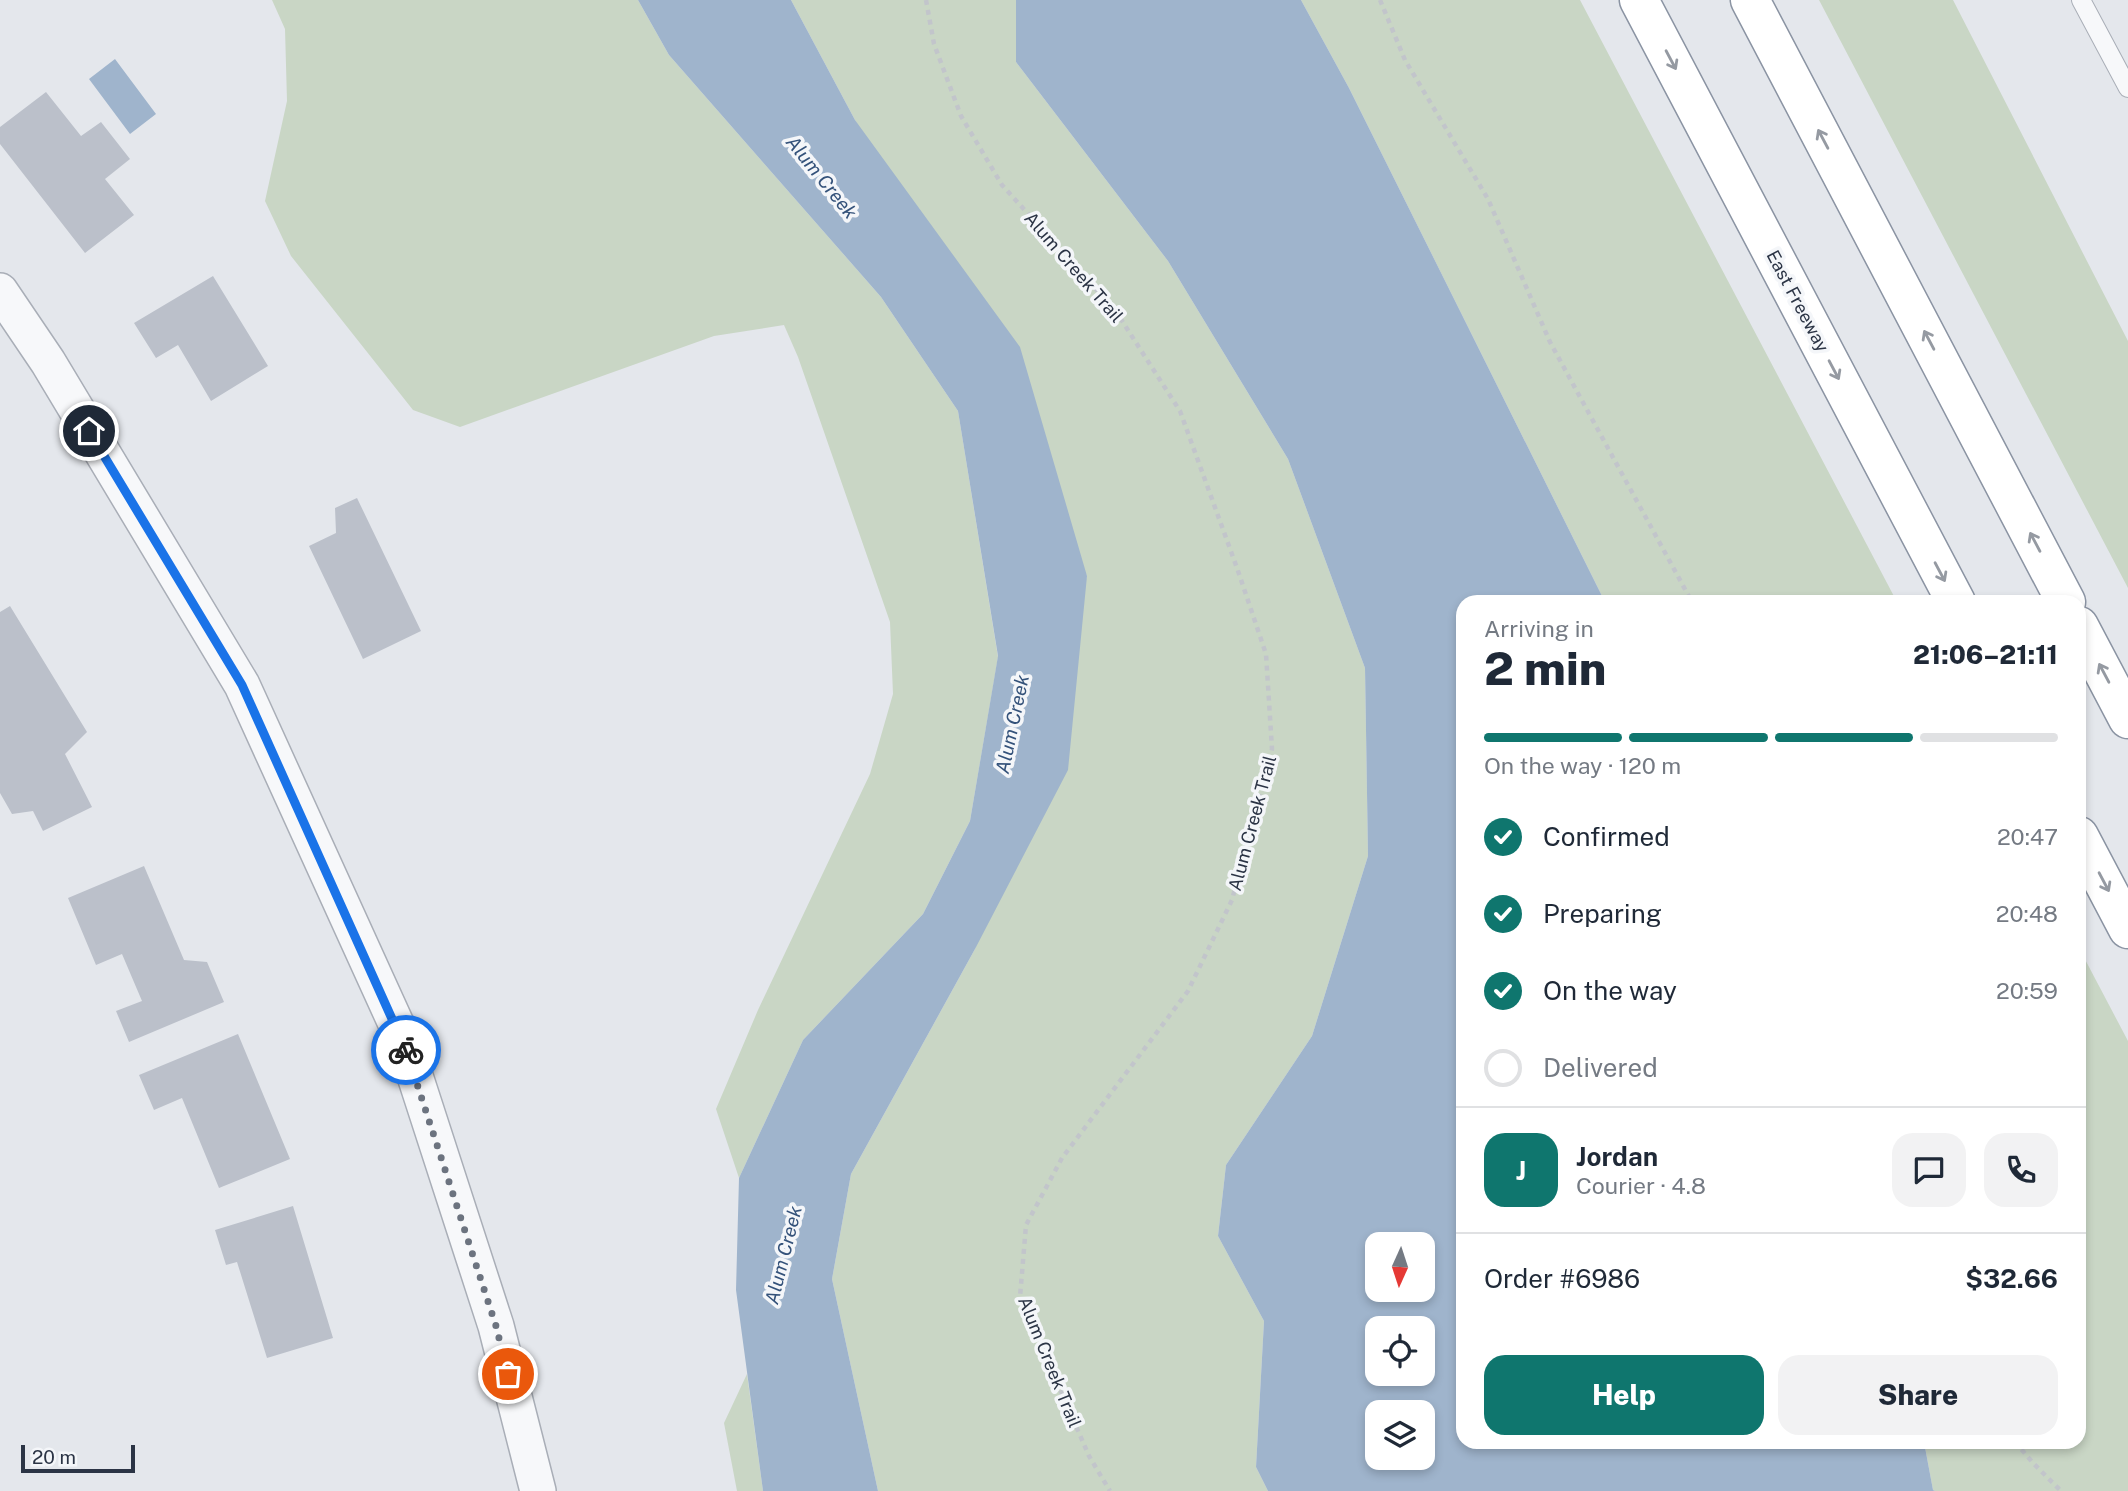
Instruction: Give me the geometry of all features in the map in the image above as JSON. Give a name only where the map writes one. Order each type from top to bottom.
[{"type":"highway","name":"East Freeway","points":[[1640,0],[1952,595]]},
{"type":"highway","points":[[1750,0],[2062,595]]},
{"type":"highway","points":[[2086,639],[2128,719]]},
{"type":"highway","points":[[2086,849],[2128,929]]},
{"type":"street","points":[[0,291],[48,362],[242,685],[403,1039],[496,1326],[538,1491]]},
{"type":"lane","points":[[2081,0],[2128,88]]},
{"type":"path","name":"Alum Creek Trail","points":[[926,0],[934,44],[961,116],[1002,185],[1115,310],[1180,411],[1266,654],[1272,749],[1232,900],[1188,991],[1062,1158],[1026,1225],[1020,1297],[1089,1456],[1110,1491]]},
{"type":"path","points":[[1380,0],[1405,60],[1488,200],[1550,342],[1688,595]]},
{"type":"path","points":[[2021,1449],[2061,1491]]},
{"type":"green space","points":[[272,0],[638,0],[669,55],[881,297],[958,411],[998,657],[970,821],[923,914],[803,1040],[739,1178],[716,1109],[758,1010],[870,774],[893,694],[890,622],[798,357],[784,325],[714,336],[460,427],[413,410],[291,256],[265,201],[287,101],[285,29]]},
{"type":"green space","points":[[791,0],[1016,0],[1016,62],[1168,261],[1288,459],[1365,668],[1368,856],[1312,1036],[1226,1165],[1218,1236],[1264,1321],[1256,1467],[1268,1491],[878,1491],[832,1279],[851,1174],[975,949],[1087,576]]},
{"type":"green space","points":[[1301,0],[1580,0],[1893,595],[1602,595],[1349,88]]},
{"type":"green space","points":[[1819,0],[1953,0],[2128,341],[2128,588]]},
{"type":"green space","points":[[2086,961],[2128,1041],[2128,1491],[1933,1490],[1925,1449],[2086,1449]]},
{"type":"green space","points":[[747,1374],[763,1491],[737,1491],[724,1423]]},
{"type":"water","name":"Alum Creek","points":[[638,0],[791,0],[855,120],[1020,347],[1087,576],[1068,770],[975,949],[851,1174],[832,1279],[878,1491],[763,1491],[736,1290],[739,1178],[803,1040],[923,914],[970,821],[998,656],[958,411],[881,297],[669,55]]},
{"type":"water","points":[[1016,0],[1301,0],[1349,88],[1602,595],[1456,595],[1456,1449],[1925,1449],[1935,1491],[1268,1491],[1256,1467],[1264,1321],[1218,1236],[1226,1165],[1312,1036],[1368,856],[1365,668],[1288,459],[1168,261],[1016,62]]},
{"type":"water","points":[[115,59],[156,114],[130,134],[89,79]]},
{"type":"building","points":[[46,92],[81,136],[101,122],[130,159],[105,179],[134,215],[85,253],[0,144],[0,127]]},
{"type":"building","points":[[213,276],[268,366],[211,401],[178,345],[156,358],[134,323]]},
{"type":"building","points":[[357,498],[421,631],[363,659],[309,546],[336,533],[335,508]]},
{"type":"building","points":[[10,606],[87,732],[65,754],[92,807],[43,831],[33,811],[12,814],[0,793],[0,612]]},
{"type":"building","points":[[144,866],[184,960],[207,962],[224,1002],[129,1042],[116,1011],[142,1001],[122,954],[96,965],[68,898]]},
{"type":"building","points":[[238,1034],[290,1159],[219,1188],[182,1098],[154,1110],[139,1075]]},
{"type":"building","points":[[293,1206],[333,1338],[267,1358],[237,1262],[226,1265],[215,1230]]},
{"type":"way so far","points":[[406,1050],[496,1326],[508,1374]]},
{"type":"route","points":[[89,431],[242,685],[406,1050]]}]
